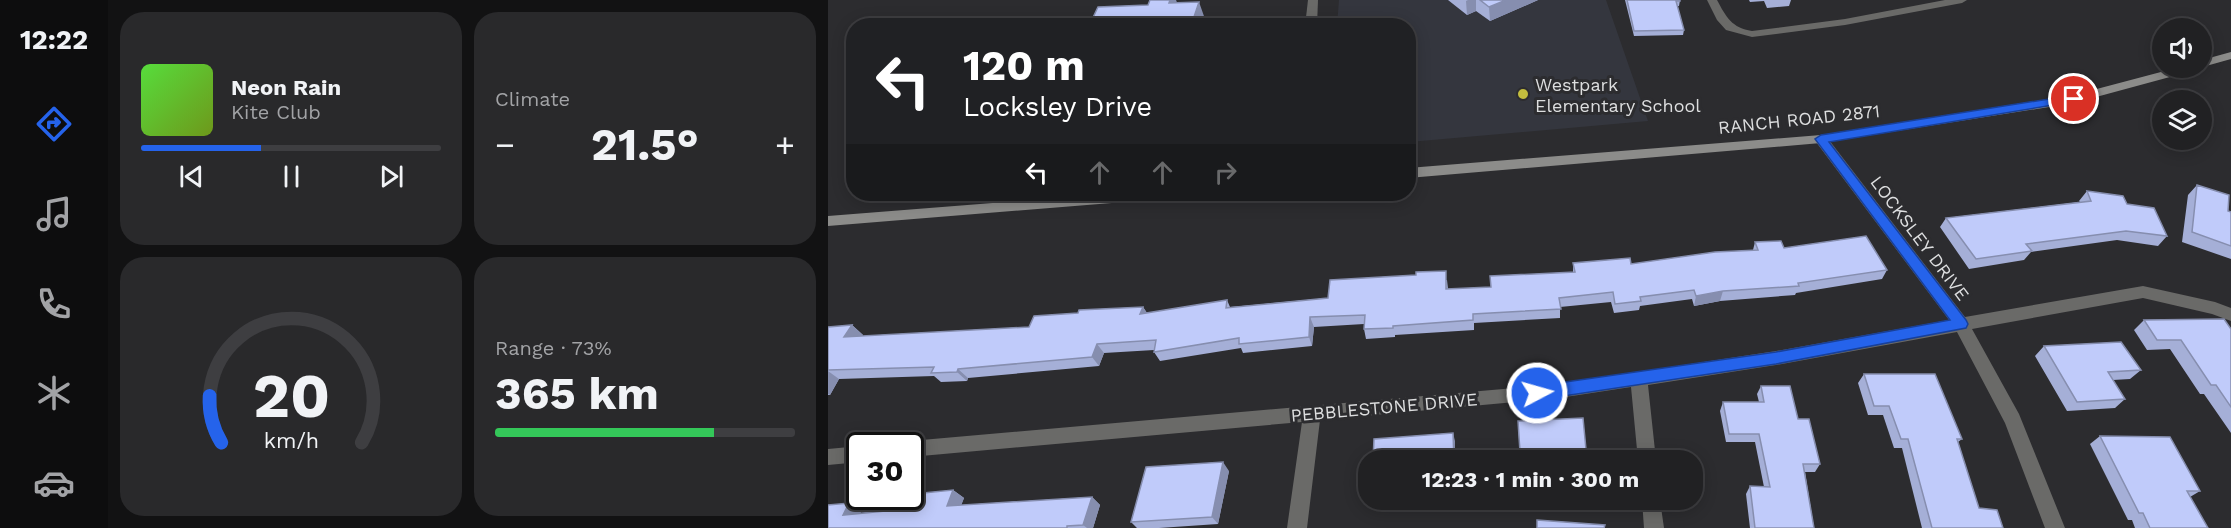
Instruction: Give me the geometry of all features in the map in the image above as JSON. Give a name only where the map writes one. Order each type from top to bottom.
[{"type":"main road","points":[[2212,61],[2231,55]]},
{"type":"main road","name":"RANCH ROAD 2871","points":[[1416,172],[1821,139],[2074,99],[2152,78]]},
{"type":"main road","points":[[828,221],[1075,201]]},
{"type":"street","points":[[1312,18],[1313,0]]},
{"type":"street","points":[[1712,0],[1724,25],[1738,33],[1752,34],[1845,22],[1962,0]]},
{"type":"street","name":"LOCKSLEY DRIVE","points":[[1821,139],[1961,324],[2013,420],[2055,528]]},
{"type":"street","name":"PEBBLESTONE DRIVE","points":[[924,448],[1559,391],[1776,358],[2143,292],[2215,308],[2231,315]]},
{"type":"street","points":[[1639,379],[1646,450]]},
{"type":"street","points":[[1297,528],[1311,414]]},
{"type":"street","points":[[828,457],[846,455]]},
{"type":"street","points":[[1652,510],[1654,528]]},
{"type":"shaded area","name":"Westpark Elementary School","points":[[1339,0],[1606,0],[1648,121],[1416,141],[1416,18],[1338,18]]},
{"type":"building","points":[[1150,0],[1170,0],[1169,3],[1199,2],[1194,18],[1093,18],[1098,7],[1148,5]]},
{"type":"building","points":[[1480,0],[1506,0],[1489,7]]},
{"type":"building","points":[[1627,0],[1680,0],[1676,1],[1684,30],[1634,31]]},
{"type":"building","points":[[2197,185],[2229,195],[2231,246],[2192,232]]},
{"type":"building","points":[[2087,191],[2123,196],[2127,204],[2154,208],[2167,236],[2126,231],[2026,244],[2032,251],[1976,259],[1946,218],[2091,201]]},
{"type":"building","points":[[1866,236],[1887,270],[1798,283],[1799,286],[1723,291],[1696,296],[1694,290],[1640,297],[1641,301],[1615,304],[1613,292],[1559,298],[1561,309],[1473,314],[1473,320],[1393,326],[1393,328],[1364,329],[1365,315],[1310,317],[1309,337],[1239,344],[1239,338],[1154,352],[1156,340],[1097,344],[1092,357],[958,369],[957,372],[931,373],[934,367],[828,370],[828,327],[852,325],[844,337],[1029,327],[1034,316],[1078,313],[1079,310],[1143,307],[1140,314],[1227,300],[1226,308],[1328,298],[1330,280],[1416,275],[1416,272],[1446,271],[1446,289],[1491,287],[1490,276],[1575,272],[1573,263],[1630,258],[1631,264],[1715,252],[1758,250],[1755,242],[1781,241],[1784,248]]},
{"type":"building","points":[[2224,319],[2231,329],[2231,407],[2216,385],[2211,385],[2181,340],[2157,340],[2144,320]]},
{"type":"building","points":[[2121,342],[2141,370],[2108,372],[2125,399],[2077,402],[2044,346]]},
{"type":"building","points":[[1864,374],[1935,374],[1962,439],[1957,439],[1979,508],[1997,510],[2003,528],[1932,528],[1908,439],[1901,439],[1889,406],[1874,406]]},
{"type":"building","points":[[1761,386],[1790,386],[1798,419],[1809,419],[1820,464],[1803,464],[1814,528],[1755,528],[1750,486],[1770,487],[1759,434],[1729,434],[1723,402],[1764,402]]},
{"type":"building","points":[[1583,418],[1586,450],[1520,450],[1518,421]]},
{"type":"building","points":[[1453,433],[1454,450],[1373,450],[1374,439]]},
{"type":"building","points":[[2100,436],[2170,437],[2200,491],[2187,491],[2208,528],[2150,528],[2143,513],[2139,513]]},
{"type":"building","points":[[1223,462],[1212,517],[1131,522],[1146,467]]},
{"type":"building","points":[[953,490],[947,506],[1092,497],[1083,525],[1067,526],[1067,528],[828,528],[828,505],[846,503],[843,515],[924,510],[924,493]]},
{"type":"building","points":[[1537,520],[1605,525],[1604,528],[1537,528]]},
{"type":"place","name":"Westpark Elementary School","points":[[1523,94]]},
{"type":"route","points":[[1537,393],[1776,358],[1961,324],[1821,139],[2017,110],[2074,99]]}]
